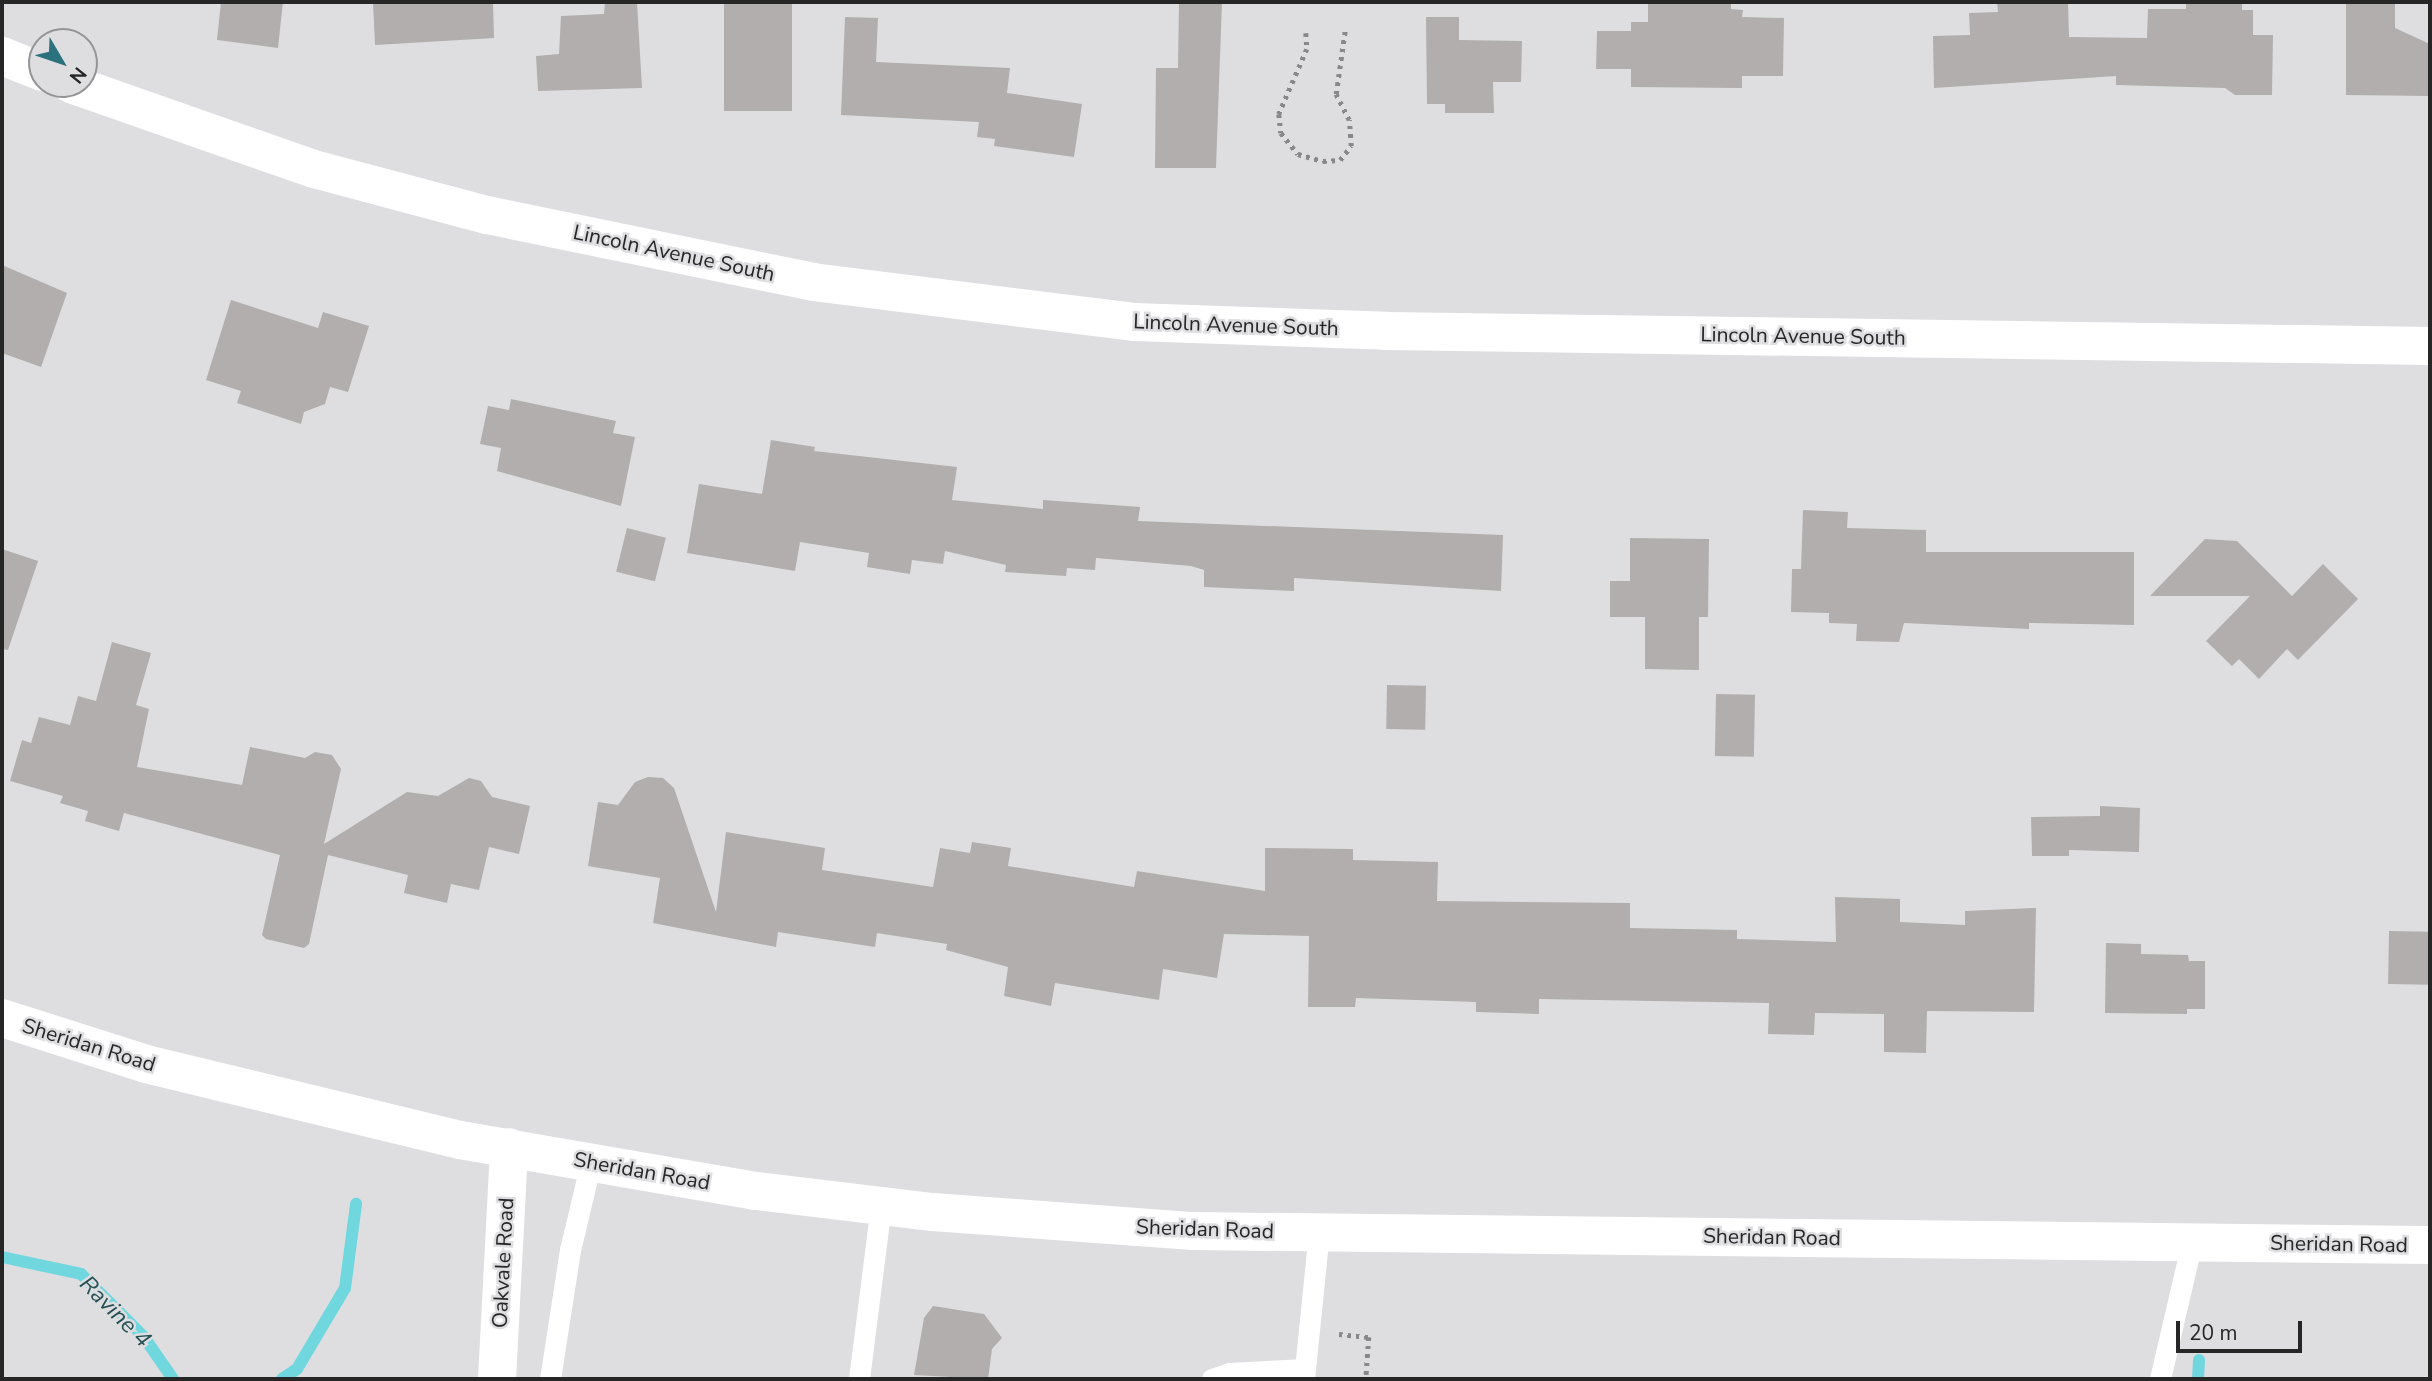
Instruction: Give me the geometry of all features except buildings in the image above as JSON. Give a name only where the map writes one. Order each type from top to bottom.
[{"type":"street","points":[[2,56],[28,66]]},
{"type":"street","name":"Lincoln Avenue South","points":[[98,93],[314,169],[487,215],[813,282],[1134,322],[1387,331],[2430,346]]},
{"type":"street","name":"Sheridan Road","points":[[2,1018],[146,1064],[460,1140],[756,1191],[881,1206],[1193,1231],[2430,1245]]},
{"type":"street","name":"Oakvale Road","points":[[497,1379],[509,1147]]},
{"type":"lane","points":[[550,1379],[570,1250],[591,1162]]},
{"type":"lane","points":[[859,1379],[881,1206]]},
{"type":"lane","points":[[1212,1379],[1229,1373],[1305,1374],[1319,1232]]},
{"type":"lane","points":[[2160,1379],[2192,1242]]},
{"type":"path","points":[[1306,33],[1307,49],[1279,114],[1281,133],[1298,154],[1323,161],[1340,160],[1351,146],[1349,120],[1336,94],[1345,31]]},
{"type":"path","points":[[1331,1333],[1368,1337],[1366,1379]]},
{"type":"waterway","name":"Ravine 4","points":[[282,1379],[297,1369],[345,1288],[356,1204]]},
{"type":"waterway","name":"Ravine 4","points":[[2,1257],[81,1274],[144,1337],[173,1379]]},
{"type":"waterway","points":[[2198,1379],[2199,1360]]}]
